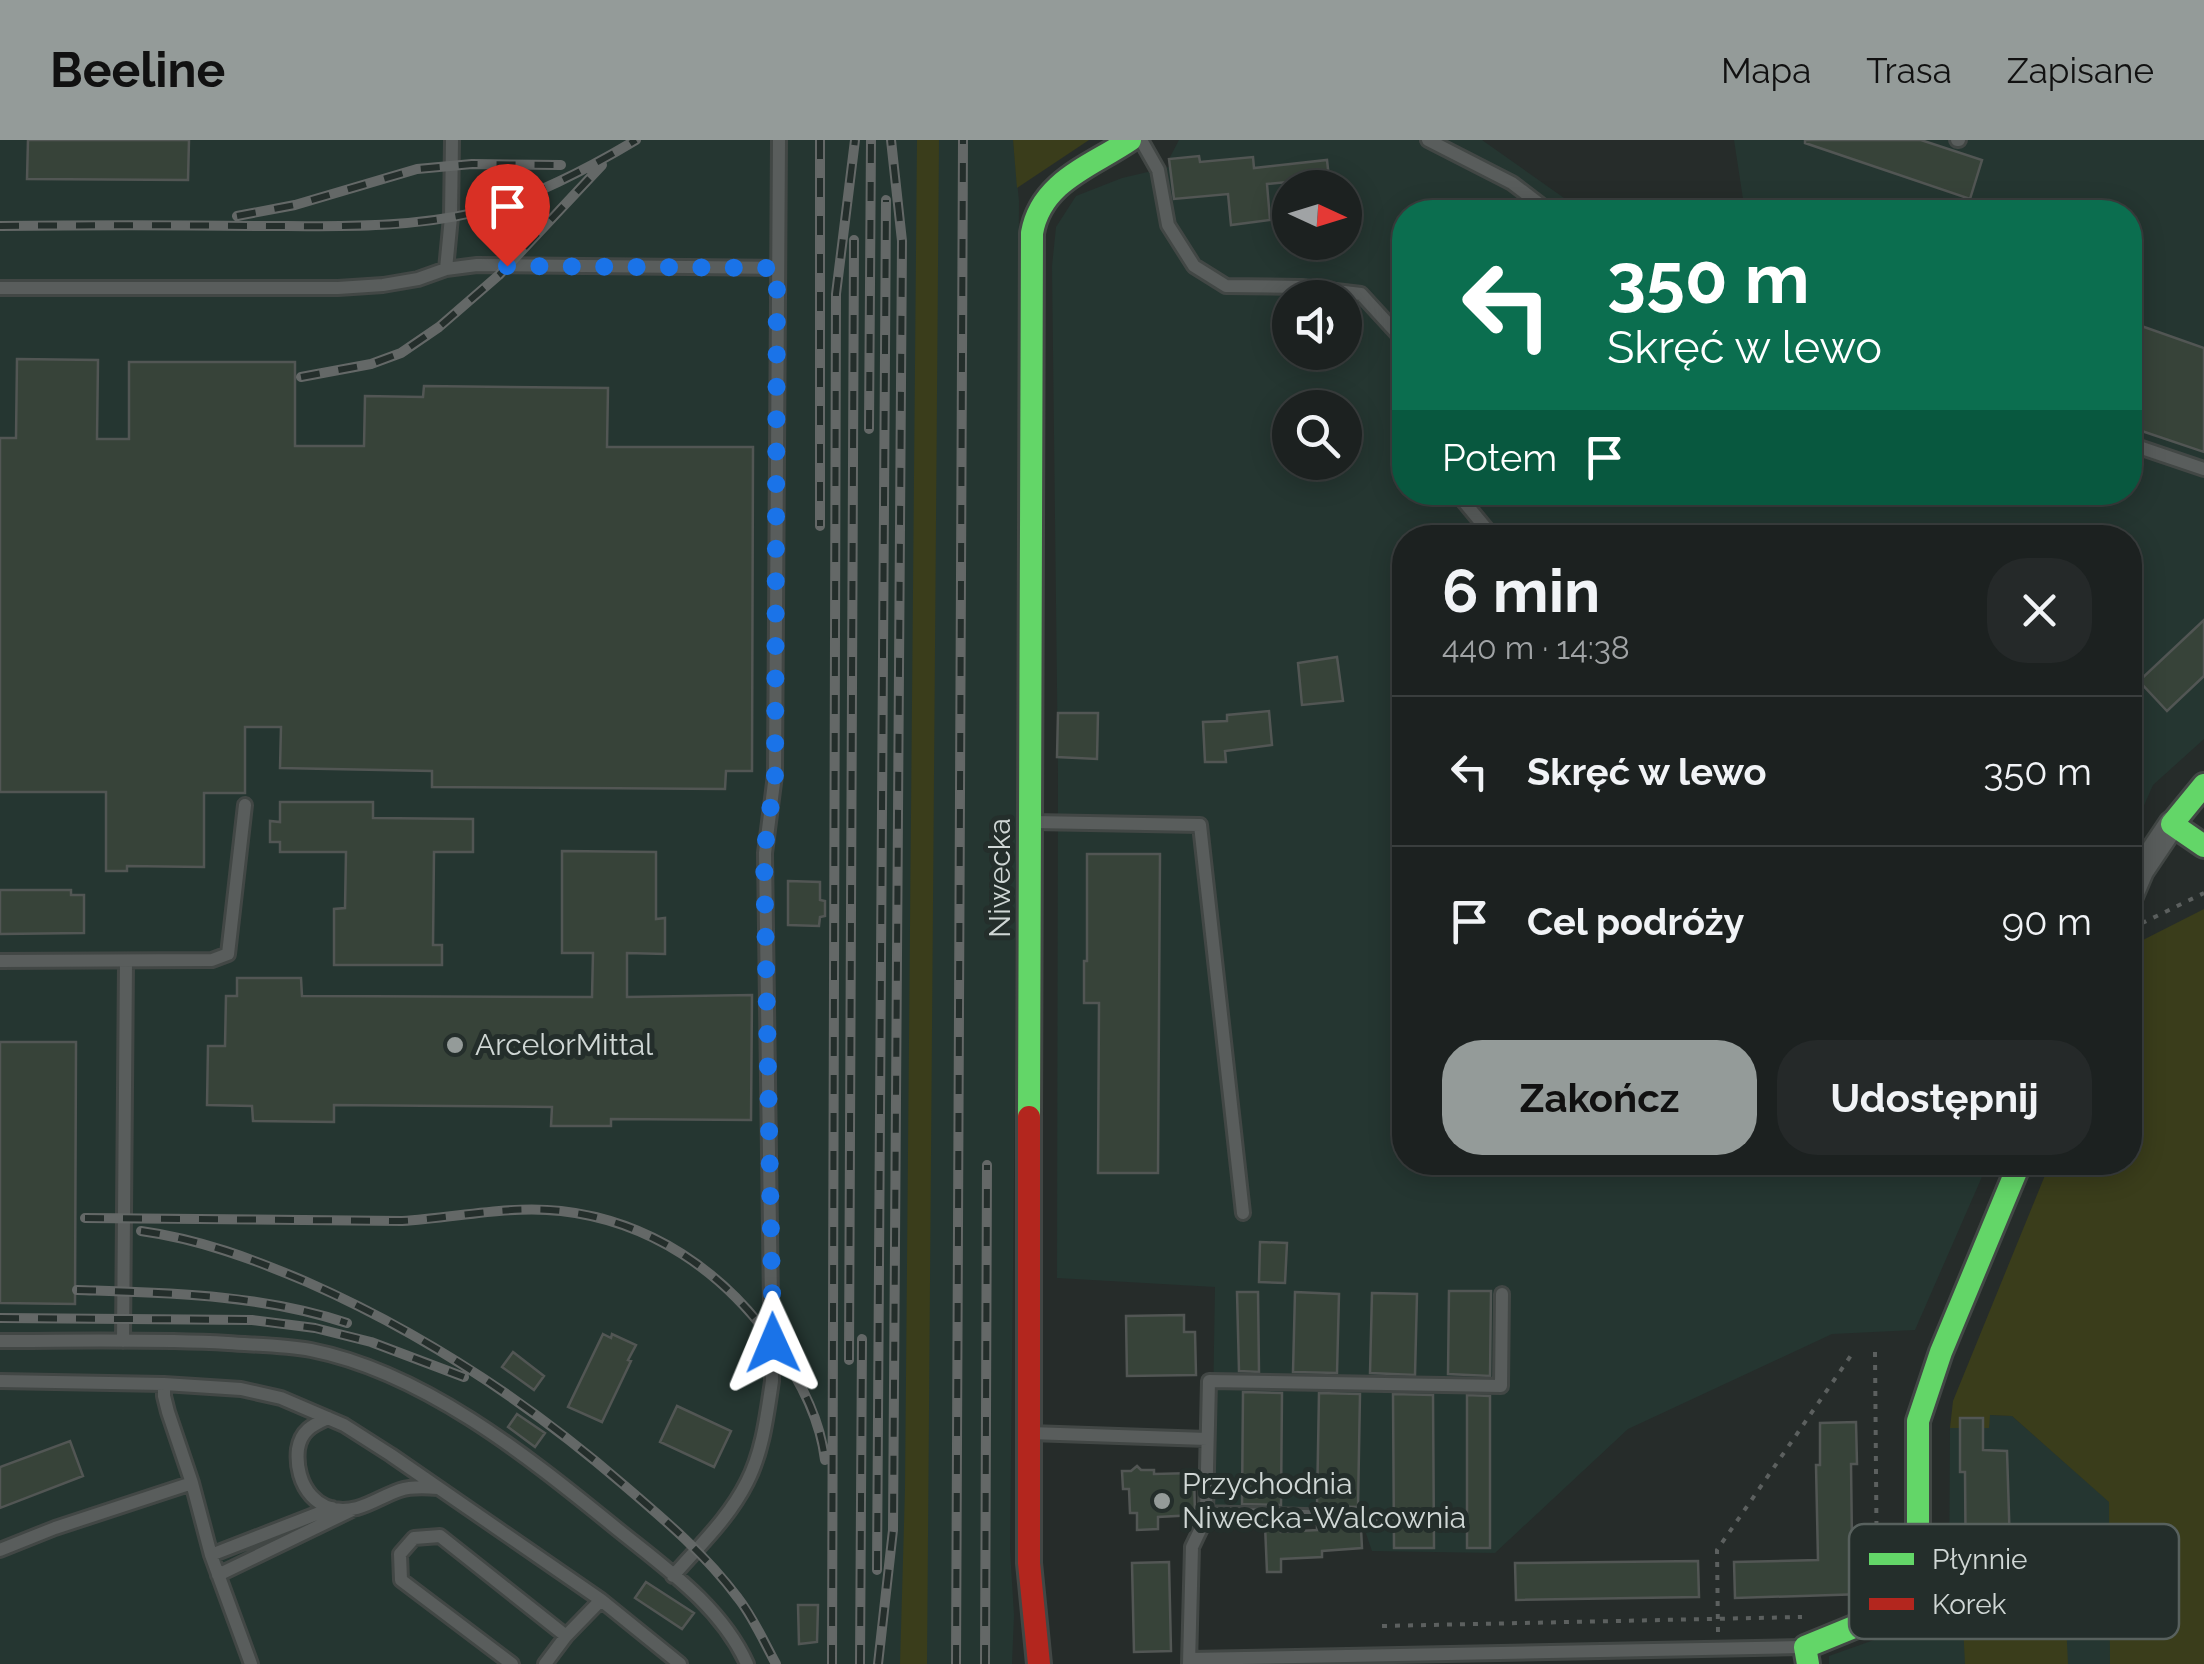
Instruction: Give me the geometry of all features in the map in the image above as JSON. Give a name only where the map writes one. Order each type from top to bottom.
[{"type":"street","name":"Niwecka","points":[[1040,1664],[1029,1563],[1028,1433],[1031,264],[1034,224],[1044,200],[1059,182],[1130,140]]},
{"type":"street","points":[[2142,869],[2204,785]]},
{"type":"street","points":[[2172,824],[2204,846]]},
{"type":"street","points":[[1918,1524],[1918,1420],[1941,1352],[2015,1175]]},
{"type":"street","points":[[1806,1656],[1849,1634]]},
{"type":"lane","points":[[446,269],[452,140]]},
{"type":"lane","points":[[673,1576],[726,1516],[749,1480],[765,1427],[772,1381],[764,854],[775,775],[779,140]]},
{"type":"lane","points":[[1140,140],[1158,170],[1168,225],[1194,266],[1226,286],[1302,286],[1360,294],[1392,328]]},
{"type":"lane","points":[[1428,140],[1512,183],[1534,200]]},
{"type":"lane","points":[[0,288],[338,288],[384,285],[446,269],[477,266],[777,268]]},
{"type":"lane","points":[[2142,448],[2204,468]]},
{"type":"lane","points":[[1467,505],[1483,525]]},
{"type":"lane","points":[[0,962],[212,960],[228,954],[246,806]]},
{"type":"lane","points":[[1030,822],[1200,825],[1243,1213]]},
{"type":"lane","points":[[124,1341],[126,962]]},
{"type":"lane","points":[[1502,1294],[1501,1386],[1209,1381],[1206,1513],[1192,1547],[1189,1662],[1718,1650],[1754,1657],[1806,1656]]},
{"type":"lane","points":[[0,1341],[196,1341],[311,1350],[390,1377],[464,1415],[568,1489],[694,1593],[723,1622],[748,1664]]},
{"type":"lane","points":[[0,1382],[164,1384],[241,1390],[281,1398],[360,1435],[440,1488],[601,1600],[671,1661]]},
{"type":"lane","points":[[164,1384],[168,1412],[211,1556],[250,1664]]},
{"type":"lane","points":[[328,1418],[308,1428],[299,1442],[297,1464],[302,1486],[314,1500],[332,1508],[354,1509]]},
{"type":"lane","points":[[1028,1433],[1207,1439]]},
{"type":"lane","points":[[0,1550],[192,1483]]},
{"type":"lane","points":[[218,1575],[403,1488],[440,1488]]},
{"type":"lane","points":[[211,1556],[332,1508]]},
{"type":"lane","points":[[1206,1513],[1376,1518]]},
{"type":"lane","points":[[512,1664],[401,1580],[400,1554],[414,1538],[440,1536],[566,1636]]},
{"type":"lane","points":[[545,1664],[601,1600]]},
{"type":"path","points":[[2142,923],[2204,894]]},
{"type":"path","points":[[1876,1352],[1876,1524]]},
{"type":"path","points":[[1718,1650],[1717,1550],[1852,1354]]},
{"type":"path","points":[[1382,1626],[1805,1617]]},
{"type":"shaded area","name":"ArcelorMittal","points":[[0,140],[1013,140],[1019,201],[1012,1664],[0,1664]]},
{"type":"shaded area","points":[[1179,140],[1482,140],[1567,200],[1392,200],[1392,505],[2142,505],[2142,200],[1743,200],[1734,140],[2204,140],[2204,739],[2153,785],[2142,810],[2142,525],[1392,525],[1392,1175],[1983,1175],[1915,1330],[1832,1334],[1628,1429],[1495,1553],[1372,1551],[1363,1525],[1211,1522],[1215,1287],[1057,1278],[1058,771],[1052,266],[1056,227],[1076,196],[1122,178],[1169,167]]},
{"type":"shaded area","points":[[1989,1415],[2012,1416],[2110,1502],[2110,1524],[1949,1524],[1950,1428],[1988,1428]]},
{"type":"shaded area","points":[[1877,1639],[2110,1639],[2110,1664],[1829,1664],[1829,1656]]},
{"type":"green space","points":[[917,140],[939,140],[927,1664],[900,1664],[905,1489]]},
{"type":"green space","points":[[1013,140],[1089,140],[1017,188]]},
{"type":"green space","points":[[2204,909],[2204,1664],[2110,1664],[2110,1639],[2179,1639],[2179,1524],[2109,1524],[2109,1502],[2012,1416],[1990,1415],[1989,1428],[1950,1428],[1953,1401],[2045,1175],[2142,1175],[2142,940]]},
{"type":"green space","points":[[1964,1639],[2067,1639],[2068,1664],[1965,1664]]},
{"type":"building","points":[[28,140],[189,140],[188,180],[27,179]]},
{"type":"building","points":[[1805,140],[1921,140],[1982,160],[1970,199]]},
{"type":"building","points":[[1199,156],[1200,162],[1253,157],[1254,168],[1327,160],[1328,170],[1272,170],[1272,184],[1267,184],[1270,220],[1231,225],[1228,194],[1174,199],[1169,159]]},
{"type":"building","points":[[2142,326],[2204,348],[2204,452],[2142,431]]},
{"type":"building","points":[[17,359],[98,360],[97,439],[129,439],[129,362],[295,362],[295,446],[364,446],[365,396],[423,397],[424,386],[608,388],[607,447],[753,447],[752,771],[726,771],[725,789],[432,787],[432,771],[280,768],[281,727],[245,727],[245,793],[204,793],[204,867],[127,866],[127,871],[106,871],[106,792],[0,792],[0,438],[16,438]]},
{"type":"building","points":[[2204,620],[2204,676],[2167,711],[2142,684],[2142,678]]},
{"type":"building","points":[[1337,657],[1343,701],[1302,705],[1298,663]]},
{"type":"building","points":[[1269,711],[1272,745],[1225,751],[1226,762],[1205,762],[1203,722]]},
{"type":"building","points":[[1058,713],[1098,713],[1097,759],[1057,757]]},
{"type":"building","points":[[280,802],[373,802],[373,818],[473,819],[473,852],[434,852],[433,945],[442,945],[442,965],[334,965],[334,909],[345,908],[346,852],[280,852],[280,842],[270,842],[270,821],[280,822]]},
{"type":"building","points":[[562,851],[656,852],[656,919],[665,918],[665,954],[627,953],[627,997],[752,995],[751,1120],[611,1119],[611,1126],[551,1126],[552,1107],[334,1105],[334,1122],[253,1121],[252,1106],[207,1105],[208,1046],[225,1046],[226,996],[237,996],[237,978],[301,978],[302,996],[592,997],[593,953],[562,953]]},
{"type":"building","points":[[1087,854],[1160,854],[1158,1173],[1098,1173],[1099,1003],[1084,1003]]},
{"type":"building","points":[[788,881],[820,882],[825,916],[820,917],[819,926],[788,925]]},
{"type":"building","points":[[0,890],[71,890],[71,895],[84,895],[84,933],[0,934]]},
{"type":"building","points":[[0,1042],[76,1042],[75,1304],[0,1303]]},
{"type":"building","points":[[1260,1242],[1287,1243],[1285,1283],[1259,1282]]},
{"type":"building","points":[[1449,1291],[1491,1291],[1490,1376],[1448,1374]]},
{"type":"building","points":[[1237,1292],[1258,1292],[1259,1372],[1239,1371]]},
{"type":"building","points":[[1295,1292],[1339,1294],[1337,1373],[1293,1372]]},
{"type":"building","points":[[1372,1293],[1417,1294],[1415,1375],[1370,1373]]},
{"type":"building","points":[[1184,1315],[1184,1332],[1195,1332],[1196,1375],[1127,1376],[1126,1316]]},
{"type":"building","points":[[603,1334],[636,1345],[602,1422],[568,1407]]},
{"type":"building","points":[[513,1352],[544,1376],[534,1390],[502,1367]]},
{"type":"building","points":[[1243,1392],[1282,1393],[1281,1505],[1242,1504]]},
{"type":"building","points":[[1319,1393],[1360,1394],[1358,1507],[1317,1506]]},
{"type":"building","points":[[1393,1394],[1433,1395],[1434,1548],[1394,1548]]},
{"type":"building","points":[[1467,1395],[1490,1396],[1490,1548],[1467,1548]]},
{"type":"building","points":[[677,1406],[731,1431],[714,1467],[660,1442]]},
{"type":"building","points":[[517,1414],[545,1433],[535,1447],[508,1427]]},
{"type":"building","points":[[1960,1418],[1983,1418],[1983,1450],[2007,1451],[2009,1524],[1965,1524],[1965,1472],[1960,1472]]},
{"type":"building","points":[[1856,1422],[1857,1464],[1851,1464],[1849,1594],[1735,1598],[1734,1562],[1818,1560],[1816,1465],[1820,1465],[1820,1423]]},
{"type":"building","points":[[70,1441],[83,1476],[0,1508],[0,1467]]},
{"type":"building","name":"Przychodnia Niwecka-Walcownia","points":[[1137,1466],[1154,1470],[1154,1474],[1194,1473],[1195,1515],[1158,1517],[1158,1529],[1137,1530],[1137,1513],[1130,1513],[1129,1489],[1123,1489],[1122,1471]]},
{"type":"building","points":[[1265,1525],[1281,1525],[1281,1532],[1317,1530],[1317,1526],[1358,1527],[1362,1548],[1322,1551],[1322,1557],[1281,1559],[1281,1572],[1267,1572]]},
{"type":"building","points":[[1698,1561],[1699,1597],[1516,1600],[1515,1563]]},
{"type":"building","points":[[1169,1562],[1171,1651],[1134,1652],[1132,1563]]},
{"type":"building","points":[[646,1582],[694,1613],[682,1629],[635,1598]]},
{"type":"building","points":[[798,1605],[818,1605],[817,1642],[799,1644]]},
{"type":"railway","points":[[0,226],[341,226],[423,221],[477,212],[516,200],[636,140]]},
{"type":"railway","points":[[820,140],[820,526]]},
{"type":"railway","points":[[832,1664],[836,294],[855,140]]},
{"type":"railway","points":[[869,429],[871,140]]},
{"type":"railway","points":[[878,1664],[893,1530],[902,241],[891,140]]},
{"type":"railway","points":[[956,1664],[963,140]]},
{"type":"railway","points":[[237,216],[295,205],[417,169],[472,164],[561,165]]},
{"type":"railway","points":[[301,377],[371,364],[401,353],[439,327],[499,275],[602,165]]},
{"type":"railway","points":[[877,1570],[886,200]]},
{"type":"railway","points":[[849,1360],[854,240]]},
{"type":"railway","points":[[985,1664],[987,1165]]},
{"type":"railway","points":[[85,1218],[402,1221],[541,1210],[594,1217],[625,1226],[654,1238],[708,1272],[754,1317],[807,1398],[825,1460]]},
{"type":"railway","points":[[141,1231],[225,1251],[307,1282],[434,1347],[513,1398],[588,1455],[699,1553],[743,1605],[776,1664]]},
{"type":"railway","points":[[77,1290],[247,1301],[347,1323]]},
{"type":"railway","points":[[0,1318],[252,1320],[315,1328],[371,1342],[464,1377]]},
{"type":"railway","points":[[860,1664],[862,1339]]},
{"type":"traffic: fast","points":[[1029,1117],[1032,233],[1037,215],[1057,188],[1130,140]]},
{"type":"traffic: fast","points":[[2204,785],[2172,824],[2204,846]]},
{"type":"traffic: fast","points":[[1918,1524],[1918,1421],[1941,1352],[2015,1175]]},
{"type":"traffic: fast","points":[[1808,1664],[1805,1647],[1849,1629]]},
{"type":"traffic: jam","points":[[1029,1117],[1029,1563],[1039,1664]]},
{"type":"place","name":"ArcelorMittal","points":[[455,1045]]},
{"type":"place","name":"Przychodnia Niwecka-Walcownia","points":[[1162,1501]]},
{"type":"route","points":[[507,266],[777,268],[775,775],[764,854],[773,1343]]}]
